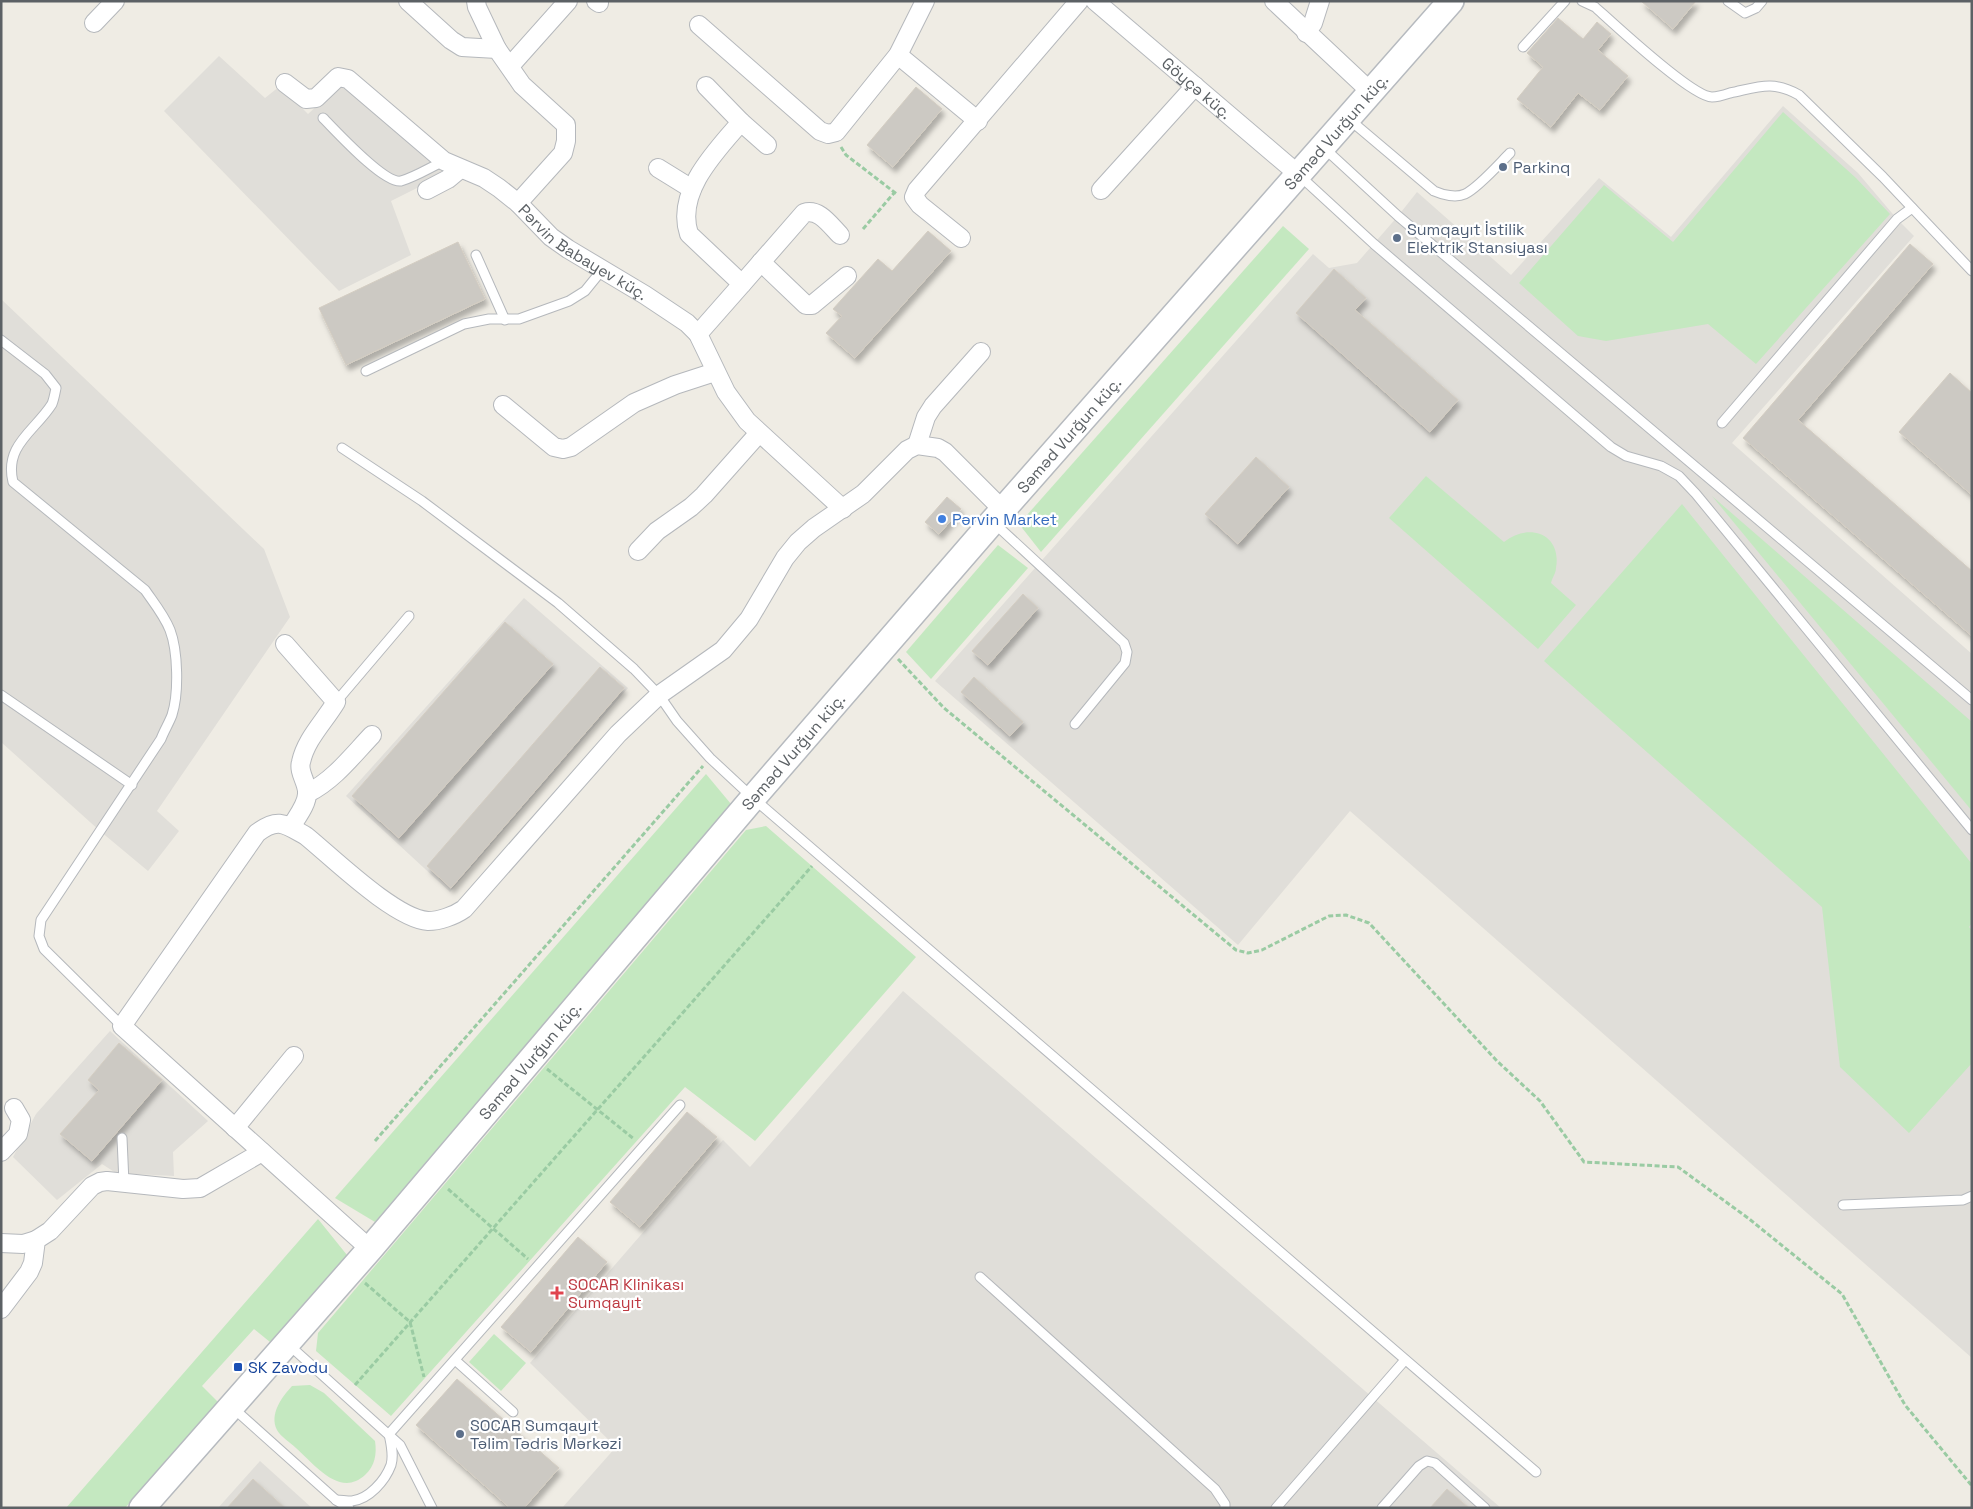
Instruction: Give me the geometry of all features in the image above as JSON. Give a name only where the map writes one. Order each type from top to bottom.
[{"type":"main road","name":"Səməd Vurğun küç.","points":[[142,1508],[370,1249],[753,798],[885,646],[1451,1]]},
{"type":"street","points":[[94,23],[114,1]]},
{"type":"street","points":[[408,1],[450,40],[462,47],[497,49]]},
{"type":"street","points":[[476,1],[497,49],[522,85],[566,124],[563,153],[518,203]]},
{"type":"street","points":[[510,66],[568,1]]},
{"type":"street","points":[[700,25],[820,131],[828,134],[836,132],[898,55],[925,1]]},
{"type":"street","points":[[961,238],[920,205],[914,197],[917,190],[1079,1]]},
{"type":"street","name":"Göyçə küç.","points":[[1096,1],[1298,174]]},
{"type":"street","points":[[1274,1],[1370,92]]},
{"type":"street","points":[[1306,33],[1313,23],[1320,1]]},
{"type":"street","points":[[898,55],[978,121]]},
{"type":"street","name":"Pərvin Babayev küç.","points":[[285,83],[306,99],[316,98],[338,77],[348,79],[444,161],[484,178],[518,203],[551,237],[668,309],[698,334],[726,392],[747,421],[843,509]]},
{"type":"street","points":[[706,86],[741,122],[767,145]]},
{"type":"street","points":[[1101,190],[1195,86]]},
{"type":"street","points":[[741,122],[702,170],[692,189],[686,224],[689,234],[742,284]]},
{"type":"street","points":[[658,168],[692,189]]},
{"type":"street","points":[[427,190],[448,179],[460,169]]},
{"type":"street","points":[[698,334],[804,212],[811,211],[818,214],[840,235]]},
{"type":"street","points":[[761,262],[806,305],[812,305],[847,276]]},
{"type":"street","points":[[917,445],[926,416],[981,352]]},
{"type":"street","points":[[502,404],[554,447],[563,449],[571,447],[634,404],[675,384],[715,372]]},
{"type":"street","points":[[638,551],[657,531],[691,507],[704,495],[759,433]]},
{"type":"street","points":[[370,1249],[122,1026],[257,832],[269,824],[278,822],[291,827],[306,836],[388,904],[411,916],[428,920],[456,915],[464,909],[618,734],[660,695],[723,650],[749,619],[785,558],[798,542],[814,528],[863,494],[907,450],[917,445],[938,448],[945,452],[998,516]]},
{"type":"street","points":[[285,644],[336,702],[303,753],[300,766],[308,793],[305,803],[291,827]]},
{"type":"street","points":[[308,793],[329,780],[372,735]]},
{"type":"street","points":[[235,1128],[294,1056]]},
{"type":"street","points":[[1,1152],[18,1134],[21,1120],[14,1108]]},
{"type":"street","points":[[1,1244],[24,1244],[36,1240],[50,1231],[92,1186],[100,1182],[107,1181],[183,1189],[200,1188],[262,1152]]},
{"type":"street","points":[[1,1309],[29,1272],[33,1263],[36,1240]]},
{"type":"lane","points":[[1523,47],[1565,1]]},
{"type":"lane","points":[[1582,1],[1595,7],[1677,78],[1701,95],[1712,98],[1768,85],[1786,88],[1799,96],[1912,208],[1972,271]]},
{"type":"lane","points":[[1728,1],[1745,13],[1756,8],[1762,1]]},
{"type":"lane","points":[[323,118],[376,170],[390,179],[400,181],[444,161]]},
{"type":"lane","points":[[1348,118],[1434,191],[1445,196],[1464,195],[1472,190],[1510,153]]},
{"type":"lane","points":[[1323,147],[1398,216],[1972,700]]},
{"type":"lane","points":[[1298,174],[1374,244],[1611,447],[1626,456],[1661,466],[1679,476],[1972,830]]},
{"type":"lane","points":[[1722,423],[1897,219],[1912,208]]},
{"type":"lane","points":[[476,255],[505,320]]},
{"type":"lane","points":[[366,371],[464,324],[489,319],[519,319],[569,301],[585,291],[602,270]]},
{"type":"lane","points":[[1,340],[44,374],[56,388],[53,402],[17,446],[10,469],[13,482],[145,590],[160,610],[170,632],[176,658],[176,688],[172,714],[161,740],[41,920],[39,936],[44,949],[122,1026]]},
{"type":"lane","points":[[342,448],[422,501],[558,603],[634,669],[660,695],[678,721],[710,758],[753,798],[1536,1472]]},
{"type":"lane","points":[[998,516],[1124,643],[1127,652],[1125,663],[1075,724]]},
{"type":"lane","points":[[336,702],[409,616]]},
{"type":"lane","points":[[1,695],[132,784]]},
{"type":"lane","points":[[389,1434],[680,1105]]},
{"type":"lane","points":[[122,1138],[124,1183]]},
{"type":"lane","points":[[1843,1205],[1963,1200],[1972,1196]]},
{"type":"lane","points":[[980,1276],[1215,1489],[1225,1508]]},
{"type":"lane","points":[[287,1343],[400,1445],[432,1508]]},
{"type":"lane","points":[[455,1360],[513,1412]]},
{"type":"lane","points":[[1276,1508],[1405,1360]]},
{"type":"lane","points":[[230,1406],[336,1500],[349,1508]]},
{"type":"lane","points":[[336,1500],[353,1500],[369,1494],[380,1483],[391,1465],[393,1451],[389,1434]]},
{"type":"lane","points":[[1382,1508],[1420,1466],[1427,1461],[1435,1463],[1485,1508]]},
{"type":"path","points":[[836,132],[846,155],[894,193],[914,197]]},
{"type":"path","points":[[863,229],[894,193]]},
{"type":"path","points":[[885,646],[944,708],[1236,950],[1248,953],[1262,950],[1329,916],[1346,914],[1369,923],[1497,1061],[1540,1101],[1584,1162],[1678,1167],[1748,1218],[1842,1294],[1905,1406],[1972,1486]]},
{"type":"path","points":[[375,1141],[710,758]]},
{"type":"path","points":[[355,1385],[812,866]]},
{"type":"path","points":[[545,1067],[637,1142]]},
{"type":"path","points":[[444,1186],[530,1261]]},
{"type":"path","points":[[362,1281],[410,1322],[424,1379]]},
{"type":"shaded area","points":[[219,56],[265,98],[280,86],[308,114],[341,84],[433,159],[443,175],[391,201],[411,255],[339,291],[164,111]]},
{"type":"shaded area","points":[[1783,106],[1858,173],[1914,236],[1732,443],[1972,654],[1972,1358],[1350,811],[1238,945],[935,681],[1313,254],[1329,268],[1357,263],[1417,192],[1511,275],[1599,178],[1671,237]]},
{"type":"shaded area","points":[[1,299],[264,549],[290,617],[157,811],[179,831],[148,871],[100,831],[1,742]]},
{"type":"shaded area","points":[[524,598],[628,688],[450,892],[346,796]]},
{"type":"shaded area","points":[[903,991],[1501,1508],[562,1508],[616,1447],[530,1363],[723,1140],[750,1167]]},
{"type":"shaded area","points":[[110,1031],[208,1121],[173,1152],[174,1176],[116,1173],[102,1164],[57,1200],[13,1157],[36,1114]]},
{"type":"shaded area","points":[[260,1461],[312,1508],[218,1508]]},
{"type":"green space","points":[[1783,112],[1856,178],[1890,214],[1756,364],[1708,324],[1606,341],[1578,336],[1519,283],[1604,185],[1673,242]]},
{"type":"green space","points":[[1283,226],[1309,249],[1041,552],[1019,524]]},
{"type":"green space","points":[[1426,476],[1504,542],[1514,536],[1533,532],[1549,540],[1554,547],[1557,556],[1556,568],[1551,583],[1576,605],[1538,649],[1389,518]]},
{"type":"green space","points":[[1712,496],[1972,722],[1972,811]]},
{"type":"green space","points":[[1682,504],[1972,864],[1972,923],[1969,927],[1972,930],[1972,1063],[1909,1133],[1840,1067],[1822,907],[1544,661]]},
{"type":"green space","points":[[998,545],[1028,568],[931,679],[906,652]]},
{"type":"green space","points":[[706,774],[731,804],[375,1222],[335,1198]]},
{"type":"green space","points":[[766,826],[916,957],[755,1141],[685,1087],[391,1416],[316,1351],[318,1333],[746,830]]},
{"type":"green space","points":[[318,1219],[347,1255],[270,1342],[254,1329],[202,1386],[218,1402],[125,1508],[66,1508]]},
{"type":"green space","points":[[494,1334],[526,1363],[501,1391],[469,1362]]},
{"type":"green space","points":[[310,1385],[324,1393],[375,1441],[376,1451],[373,1464],[365,1475],[356,1481],[346,1483],[328,1476],[277,1430],[275,1424],[276,1412],[284,1395],[292,1386]]},
{"type":"building","points":[[1641,1],[1696,1],[1673,29]]},
{"type":"building","points":[[1558,18],[1583,39],[1597,22],[1611,34],[1598,50],[1628,76],[1600,110],[1578,93],[1551,127],[1517,99],[1543,67],[1527,53]]},
{"type":"building","points":[[916,87],[942,109],[893,167],[867,145]]},
{"type":"building","points":[[928,231],[951,251],[855,358],[826,333],[842,316],[833,309],[878,259],[892,271]]},
{"type":"building","points":[[458,242],[485,299],[346,365],[319,308]]},
{"type":"building","points":[[1910,244],[1933,264],[1798,420],[1972,571],[1972,636],[1743,438]]},
{"type":"building","points":[[1334,269],[1366,298],[1355,310],[1458,400],[1430,432],[1296,313]]},
{"type":"building","points":[[1950,373],[1972,393],[1972,495],[1899,432]]},
{"type":"building","points":[[1256,457],[1289,487],[1238,544],[1205,514]]},
{"type":"building","points":[[947,497],[961,509],[939,534],[925,522]]},
{"type":"building","points":[[1023,594],[1038,608],[988,665],[972,651]]},
{"type":"building","points":[[505,622],[553,664],[399,838],[352,796]]},
{"type":"building","points":[[600,667],[624,688],[451,888],[427,866]]},
{"type":"building","points":[[974,677],[1023,722],[1010,736],[961,692]]},
{"type":"building","points":[[119,1043],[162,1080],[92,1161],[60,1134],[99,1090],[88,1080]]},
{"type":"building","points":[[687,1112],[717,1137],[640,1227],[610,1202]]},
{"type":"building","points":[[578,1237],[607,1262],[531,1352],[501,1327]]},
{"type":"building","points":[[457,1379],[559,1468],[524,1508],[510,1508],[416,1425]]},
{"type":"building","points":[[253,1479],[285,1508],[227,1508]]},
{"type":"building","points":[[1447,1489],[1469,1508],[1430,1508]]},
{"type":"place","name":"Parkinq","points":[[1503,167]]},
{"type":"place","name":"Sumqayıt İstilik Elektrik Stansiyası","points":[[1397,238]]},
{"type":"place","name":"Pərvin Market","points":[[942,519]]},
{"type":"place","name":"SOCAR Klinikası Sumqayıt","points":[[557,1293]]},
{"type":"place","name":"SK Zavodu","points":[[238,1367]]},
{"type":"place","name":"SOCAR Sumqayıt Təlim Tədris Mərkəzi","points":[[460,1434]]}]
